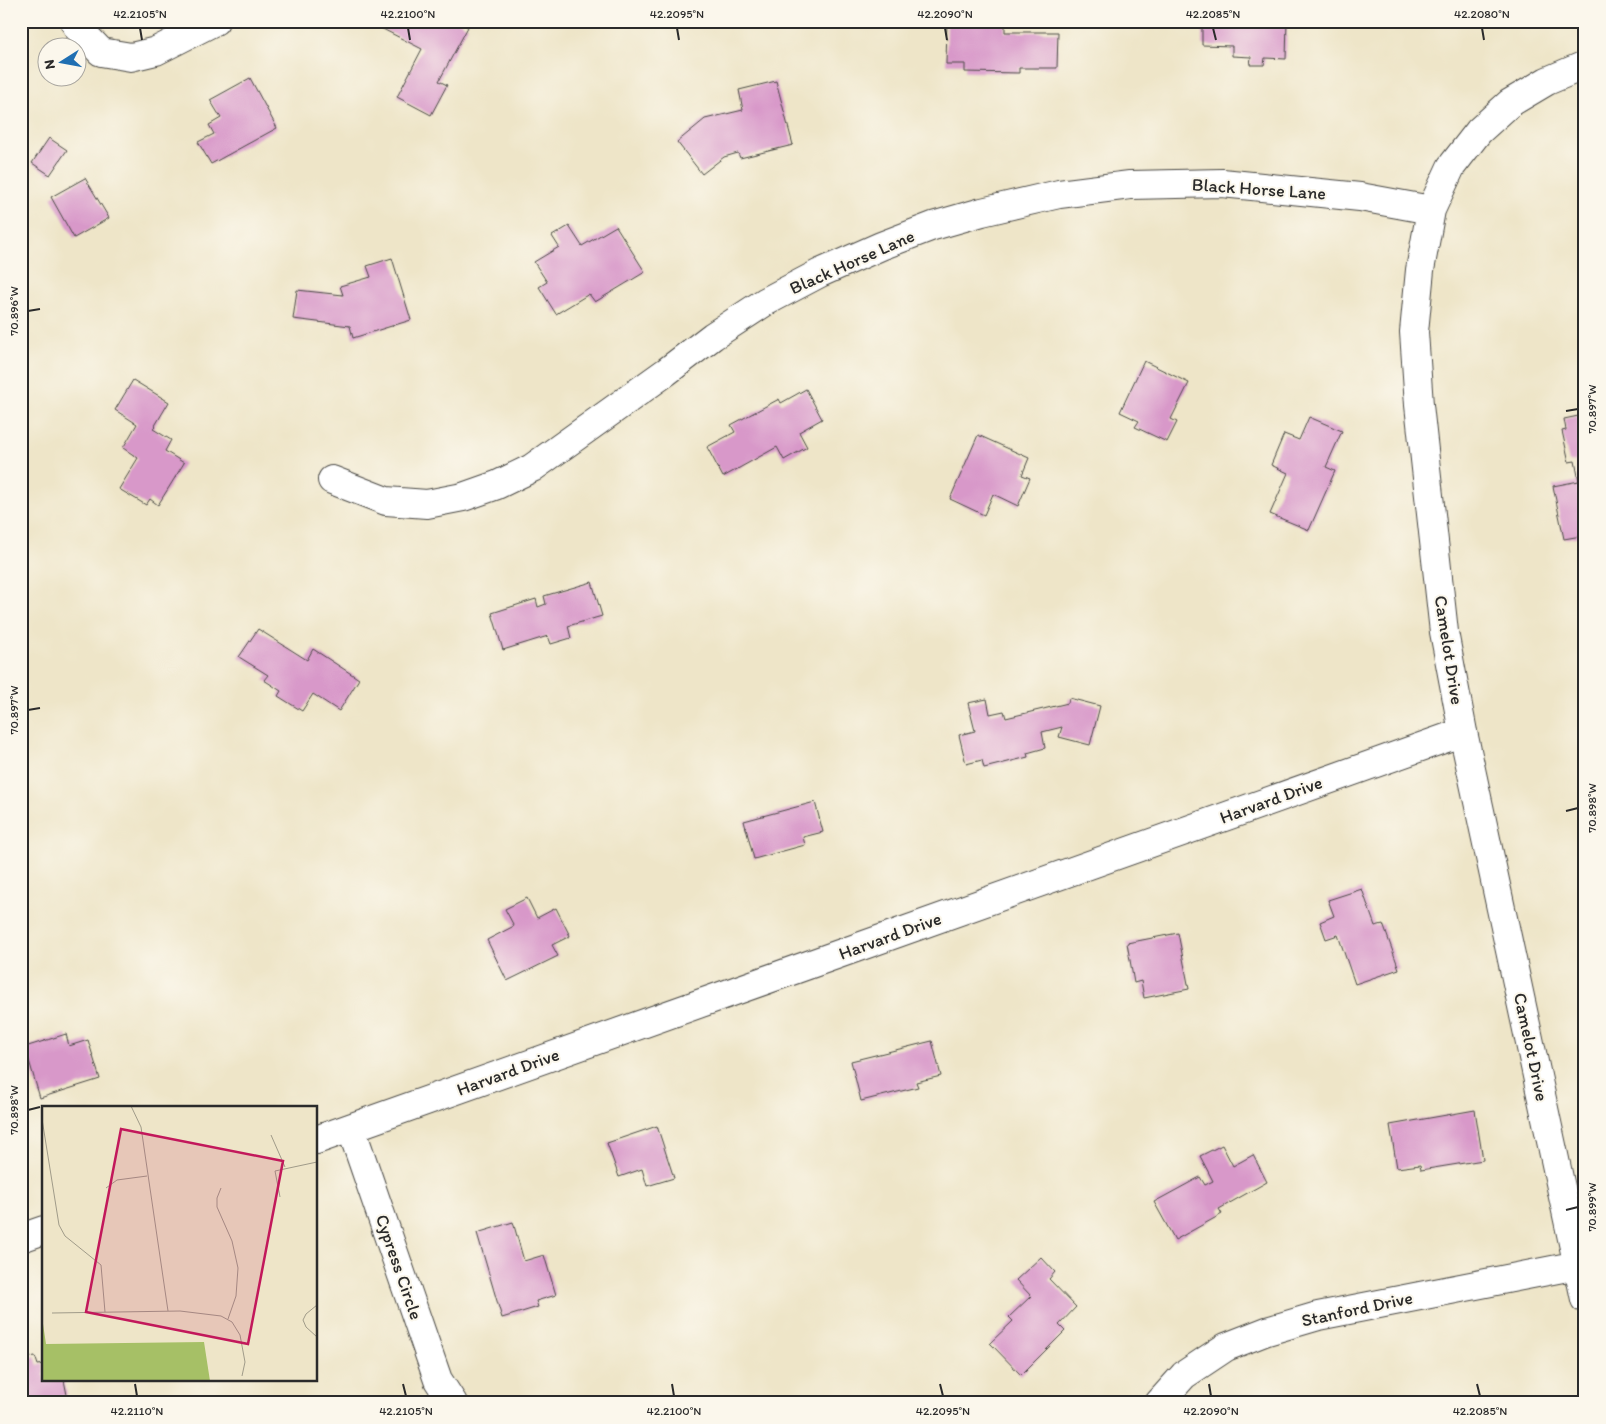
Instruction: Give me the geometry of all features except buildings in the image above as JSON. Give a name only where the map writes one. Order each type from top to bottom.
[{"type":"street","points":[[74,21],[78,28],[101,52],[131,57],[156,51],[215,21]]},
{"type":"street","name":"Camelot Drive","points":[[1585,65],[1547,81],[1510,102],[1479,131],[1451,168],[1431,210],[1420,270],[1414,332],[1444,632],[1463,732],[1585,1299]]},
{"type":"street","name":"Black Horse Lane","points":[[332,480],[386,501],[427,504],[463,497],[497,485],[532,468],[658,378],[713,336],[765,302],[820,273],[881,246],[933,226],[982,212],[1059,194],[1130,185],[1222,183],[1360,198],[1431,210]]},
{"type":"street","name":"Harvard Drive","points":[[318,1139],[1463,732]]},
{"type":"street","name":"Cypress Circle","points":[[352,1128],[438,1380],[453,1403]]},
{"type":"street","points":[[21,1238],[42,1231]]},
{"type":"street","name":"Stanford Drive","points":[[1159,1403],[1184,1375],[1226,1347],[1267,1330],[1318,1316],[1578,1265]]}]
